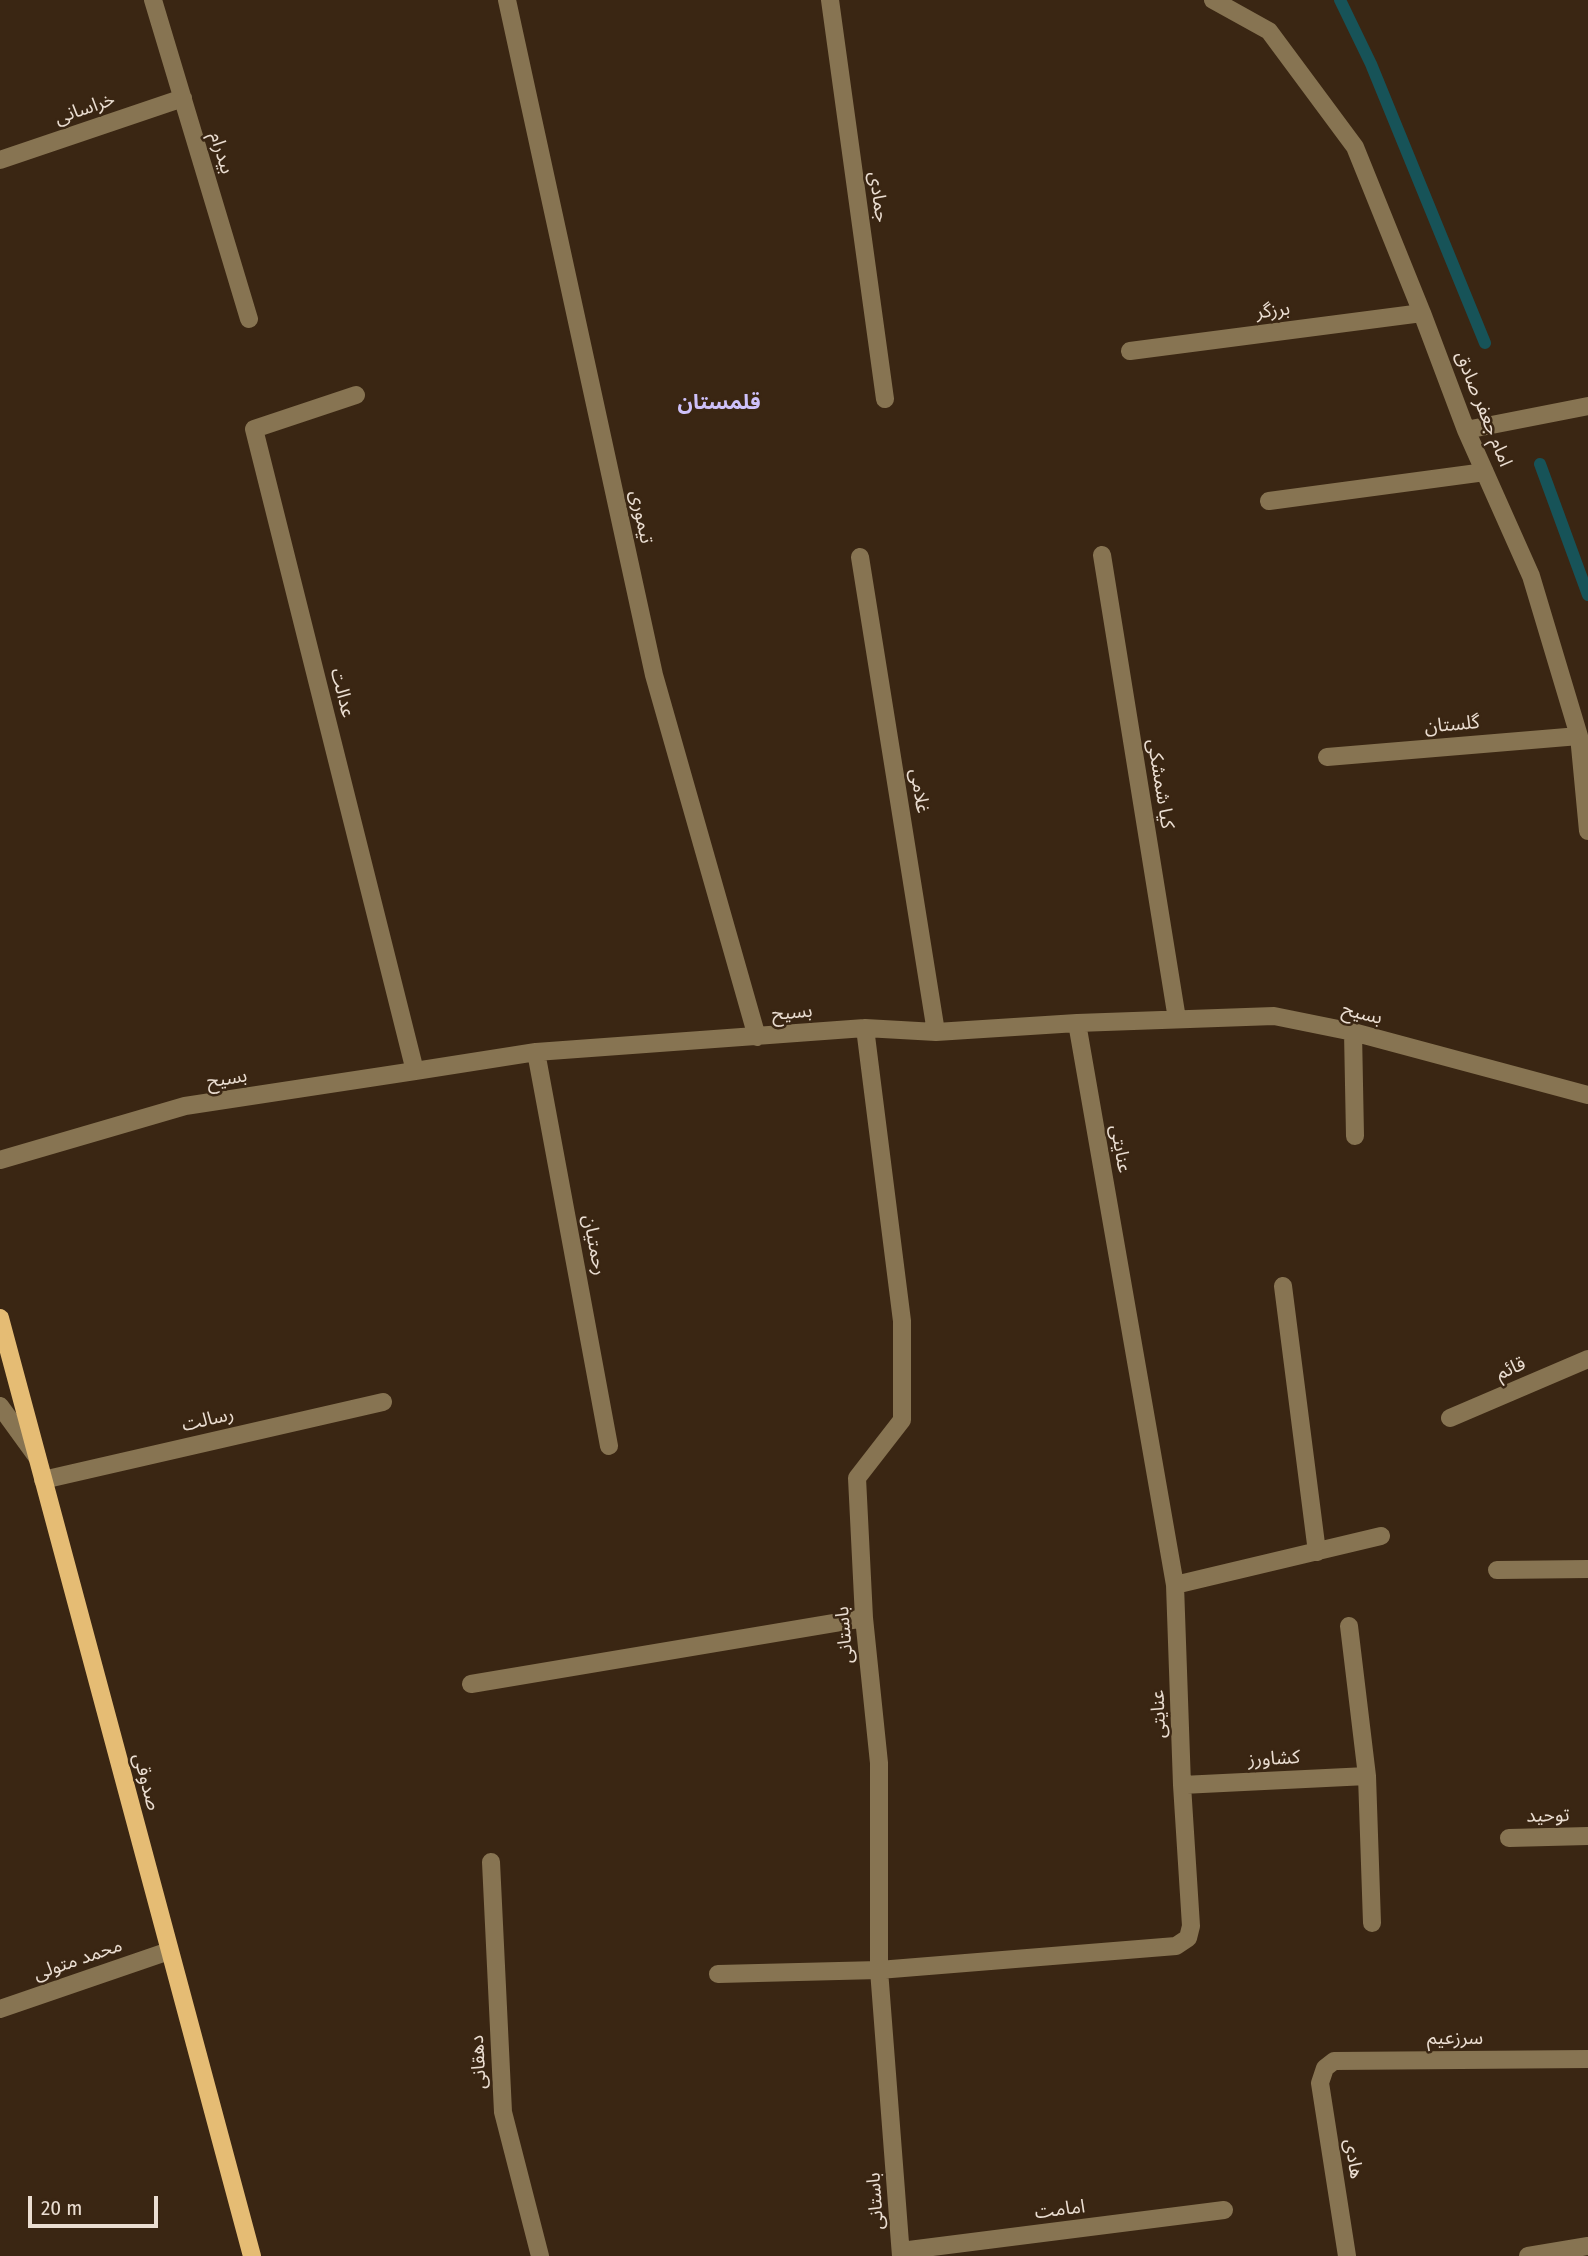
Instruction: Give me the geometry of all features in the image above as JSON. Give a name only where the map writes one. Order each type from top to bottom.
[{"type":"main road","name":"صدوقی","points":[[0,1318],[251,2256]]},
{"type":"street","name":"بیدرام","points":[[153,0],[248,318]]},
{"type":"street","name":"تیموری","points":[[507,0],[654,675],[757,1037]]},
{"type":"street","name":"جمادی","points":[[830,0],[885,399]]},
{"type":"street","name":"امام جعفر صادق","points":[[1213,0],[1269,31],[1355,147],[1466,430],[1531,576],[1579,736],[1588,831]]},
{"type":"street","name":"خراسانی","points":[[0,160],[183,98]]},
{"type":"street","name":"برزگر","points":[[1130,351],[1422,313]]},
{"type":"street","name":"عدالت","points":[[356,395],[254,429],[415,1071]]},
{"type":"street","points":[[1466,430],[1588,406]]},
{"type":"street","points":[[1269,501],[1485,472]]},
{"type":"street","name":"کیا شمشکی","points":[[1102,555],[1177,1019]]},
{"type":"street","name":"غلامی","points":[[860,556],[936,1032]]},
{"type":"street","name":"گلستان","points":[[1327,757],[1579,736]]},
{"type":"street","name":"بسیح","points":[[0,1160],[185,1106],[536,1052],[865,1028],[936,1032],[1076,1023],[1274,1016],[1353,1032],[1588,1096]]},
{"type":"street","name":"عنایتی","points":[[718,1973],[879,1970],[1177,1947],[1188,1938],[1191,1926],[1182,1785],[1175,1585],[1076,1023]]},
{"type":"street","name":"باستانی","points":[[865,1028],[902,1321],[902,1420],[857,1478],[864,1618],[879,1763],[879,1970],[901,2253]]},
{"type":"street","points":[[1353,1032],[1355,1136]]},
{"type":"street","name":"رحمتیان","points":[[536,1052],[610,1446]]},
{"type":"street","points":[[1283,1286],[1317,1552]]},
{"type":"street","name":"قائم","points":[[1450,1418],[1588,1359]]},
{"type":"street","name":"رسالت","points":[[43,1480],[383,1402]]},
{"type":"street","points":[[0,1406],[37,1457]]},
{"type":"street","points":[[1175,1585],[1381,1536]]},
{"type":"street","points":[[1497,1570],[1588,1569]]},
{"type":"street","points":[[471,1684],[864,1618]]},
{"type":"street","points":[[1349,1626],[1367,1776],[1373,1923]]},
{"type":"street","name":"کشاورز","points":[[1182,1785],[1367,1776]]},
{"type":"street","name":"توحید","points":[[1509,1838],[1588,1836]]},
{"type":"street","name":"دهقانی","points":[[491,1862],[503,2112],[540,2256]]},
{"type":"street","name":"محمد متولی","points":[[0,2009],[169,1951]]},
{"type":"street","name":"سرزعیم","points":[[1325,2068],[1334,2061],[1588,2059]]},
{"type":"street","name":"هادی","points":[[1325,2068],[1320,2082],[1347,2256]]},
{"type":"street","name":"امامت","points":[[901,2253],[1224,2210]]},
{"type":"street","points":[[1528,2256],[1588,2246]]},
{"type":"waterway","points":[[1340,0],[1371,64],[1485,343]]},
{"type":"waterway","points":[[1540,464],[1588,595]]},
{"type":"district","name":"قلمستان","points":[[719,403]]}]
